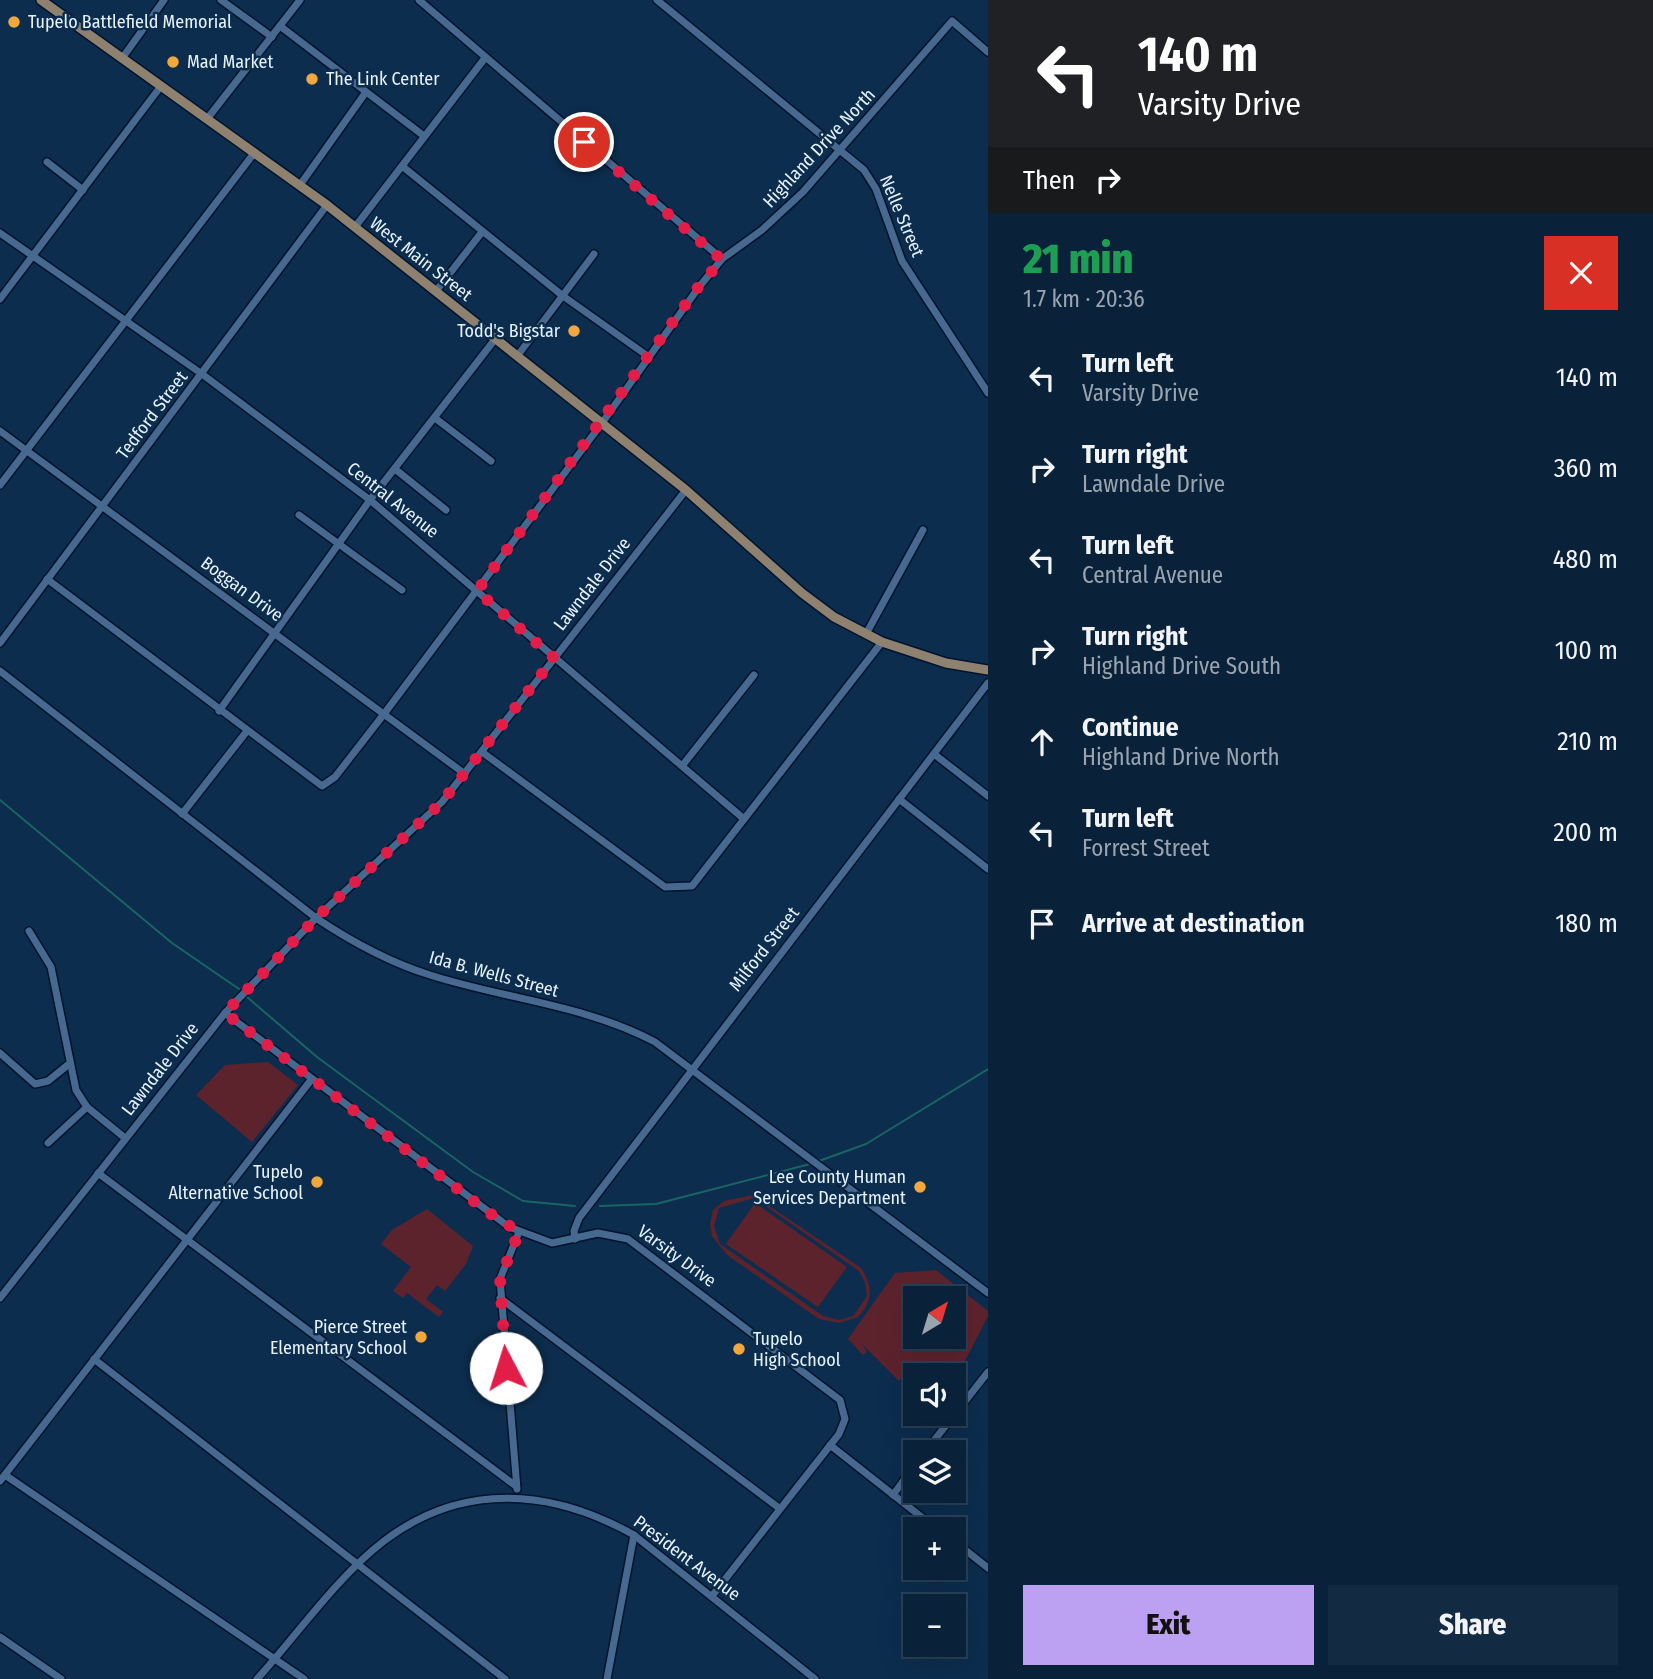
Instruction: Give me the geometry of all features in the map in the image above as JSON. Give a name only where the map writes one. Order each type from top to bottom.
[{"type":"main road","name":"West Main Street","points":[[41,0],[327,205],[686,490],[802,593],[882,642],[946,663],[988,670]]},
{"type":"street","points":[[122,57],[164,0]]},
{"type":"street","points":[[221,0],[272,37]]},
{"type":"street","points":[[207,119],[300,0]]},
{"type":"street","points":[[419,0],[722,260]]},
{"type":"street","name":"Nelle Street","points":[[657,0],[864,170],[876,189],[902,261],[988,393]]},
{"type":"street","name":"Highland Drive North","points":[[247,731],[322,786],[335,777],[477,591],[722,260],[762,230],[842,150],[952,21],[988,52]]},
{"type":"street","points":[[280,26],[424,136]]},
{"type":"street","points":[[355,227],[485,58]]},
{"type":"street","points":[[0,299],[161,86]]},
{"type":"street","points":[[300,185],[366,92]]},
{"type":"street","points":[[0,485],[255,152]]},
{"type":"street","points":[[47,162],[83,190]]},
{"type":"street","points":[[402,166],[563,296],[649,357]]},
{"type":"street","name":"Tedford Street","points":[[0,643],[327,205]]},
{"type":"street","points":[[436,291],[482,232]]},
{"type":"street","name":"Central Avenue","points":[[0,233],[202,374],[370,500],[744,819]]},
{"type":"street","points":[[518,355],[594,254]]},
{"type":"street","points":[[219,711],[370,500],[496,338]]},
{"type":"street","points":[[435,418],[491,461]]},
{"type":"street","name":"Boggan Drive","points":[[0,431],[465,774]]},
{"type":"street","points":[[395,469],[446,510]]},
{"type":"street","name":"Lawndale Drive","points":[[0,1298],[225,1013],[316,918],[442,802],[686,490]]},
{"type":"street","points":[[299,515],[402,590]]},
{"type":"street","points":[[866,634],[923,530]]},
{"type":"street","points":[[47,579],[247,731],[182,814]]},
{"type":"street","points":[[482,752],[665,887],[692,886],[882,642]]},
{"type":"street","name":"Ida B. Wells Street","points":[[0,671],[316,918],[362,948],[431,976],[609,1020],[655,1042],[694,1068],[988,1293]]},
{"type":"street","points":[[682,766],[754,676]]},
{"type":"street","name":"Milford Street","points":[[575,1239],[574,1231],[579,1218],[988,682]]},
{"type":"street","points":[[933,754],[988,796]]},
{"type":"street","points":[[899,799],[988,869]]},
{"type":"street","points":[[29,931],[51,967],[76,1090],[88,1107],[125,1138]]},
{"type":"street","name":"Varsity Drive","points":[[225,1013],[311,1080],[519,1232],[552,1243],[598,1233],[628,1239],[834,1393],[844,1408],[845,1419],[839,1434],[830,1445]]},
{"type":"street","points":[[0,1053],[35,1084],[48,1081],[69,1064]]},
{"type":"street","points":[[304,1679],[2,1478],[311,1080]]},
{"type":"street","points":[[48,1143],[88,1107]]},
{"type":"street","points":[[98,1173],[516,1486]]},
{"type":"street","points":[[517,1496],[500,1298],[504,1264],[519,1232]]},
{"type":"street","points":[[500,1298],[779,1508]]},
{"type":"street","points":[[94,1359],[505,1679]]},
{"type":"street","points":[[934,1440],[988,1372]]},
{"type":"street","points":[[712,1596],[830,1445],[921,1517]]},
{"type":"street","points":[[893,1495],[903,1481]]},
{"type":"street","name":"President Avenue","points":[[257,1679],[358,1565],[384,1541],[417,1521],[448,1508],[487,1499],[517,1496],[562,1503],[605,1519],[634,1535],[815,1679]]},
{"type":"street","points":[[607,1679],[634,1535]]},
{"type":"street","points":[[966,1551],[988,1568]]},
{"type":"street","points":[[0,1637],[61,1679]]},
{"type":"shaded area","points":[[268,1062],[298,1085],[252,1142],[196,1095],[225,1065]]},
{"type":"shaded area","points":[[753,1195],[861,1268],[868,1281],[870,1293],[863,1311],[858,1317],[839,1323],[819,1319],[727,1255],[712,1236],[710,1225],[713,1210],[724,1201]],"holes":[[[754,1198],[859,1271],[865,1282],[867,1296],[853,1316],[839,1320],[823,1316],[720,1244],[714,1226],[719,1208]]]},
{"type":"shaded area","points":[[755,1203],[847,1267],[818,1307],[726,1244]]},
{"type":"shaded area","points":[[427,1209],[473,1246],[466,1264],[445,1291],[437,1285],[426,1299],[443,1312],[439,1317],[407,1293],[403,1298],[393,1291],[411,1267],[381,1244],[392,1230]]},
{"type":"shaded area","points":[[936,1270],[956,1286],[903,1286],[903,1349],[966,1349],[966,1294],[988,1311],[964,1363],[903,1363],[903,1380],[901,1378],[899,1381],[862,1344],[867,1352],[863,1355],[848,1339],[895,1273]]},
{"type":"waterway","points":[[0,800],[172,943],[239,989]]},
{"type":"waterway","points":[[247,997],[317,1057],[473,1172],[523,1201],[575,1206]]},
{"type":"waterway","points":[[819,1161],[866,1144],[988,1069]]},
{"type":"waterway","points":[[600,1206],[656,1204],[810,1164]]},
{"type":"place","name":"Tupelo Battlefield Memorial","points":[[14,22]]},
{"type":"place","name":"Mad Market","points":[[173,62]]},
{"type":"place","name":"The Link Center","points":[[312,79]]},
{"type":"place","name":"Todd's Bigstar","points":[[574,331]]},
{"type":"place","name":"Tupelo Alternative School","points":[[317,1182]]},
{"type":"place","name":"Lee County Human Services Department","points":[[920,1187]]},
{"type":"place","name":"Pierce Street Elementary School","points":[[421,1337]]},
{"type":"place","name":"Tupelo High School","points":[[739,1349]]},
{"type":"route","points":[[506,1368],[500,1279],[519,1232],[488,1212],[225,1013],[316,918],[442,802],[554,658],[477,591],[602,423],[699,286],[722,260],[584,142]]}]
